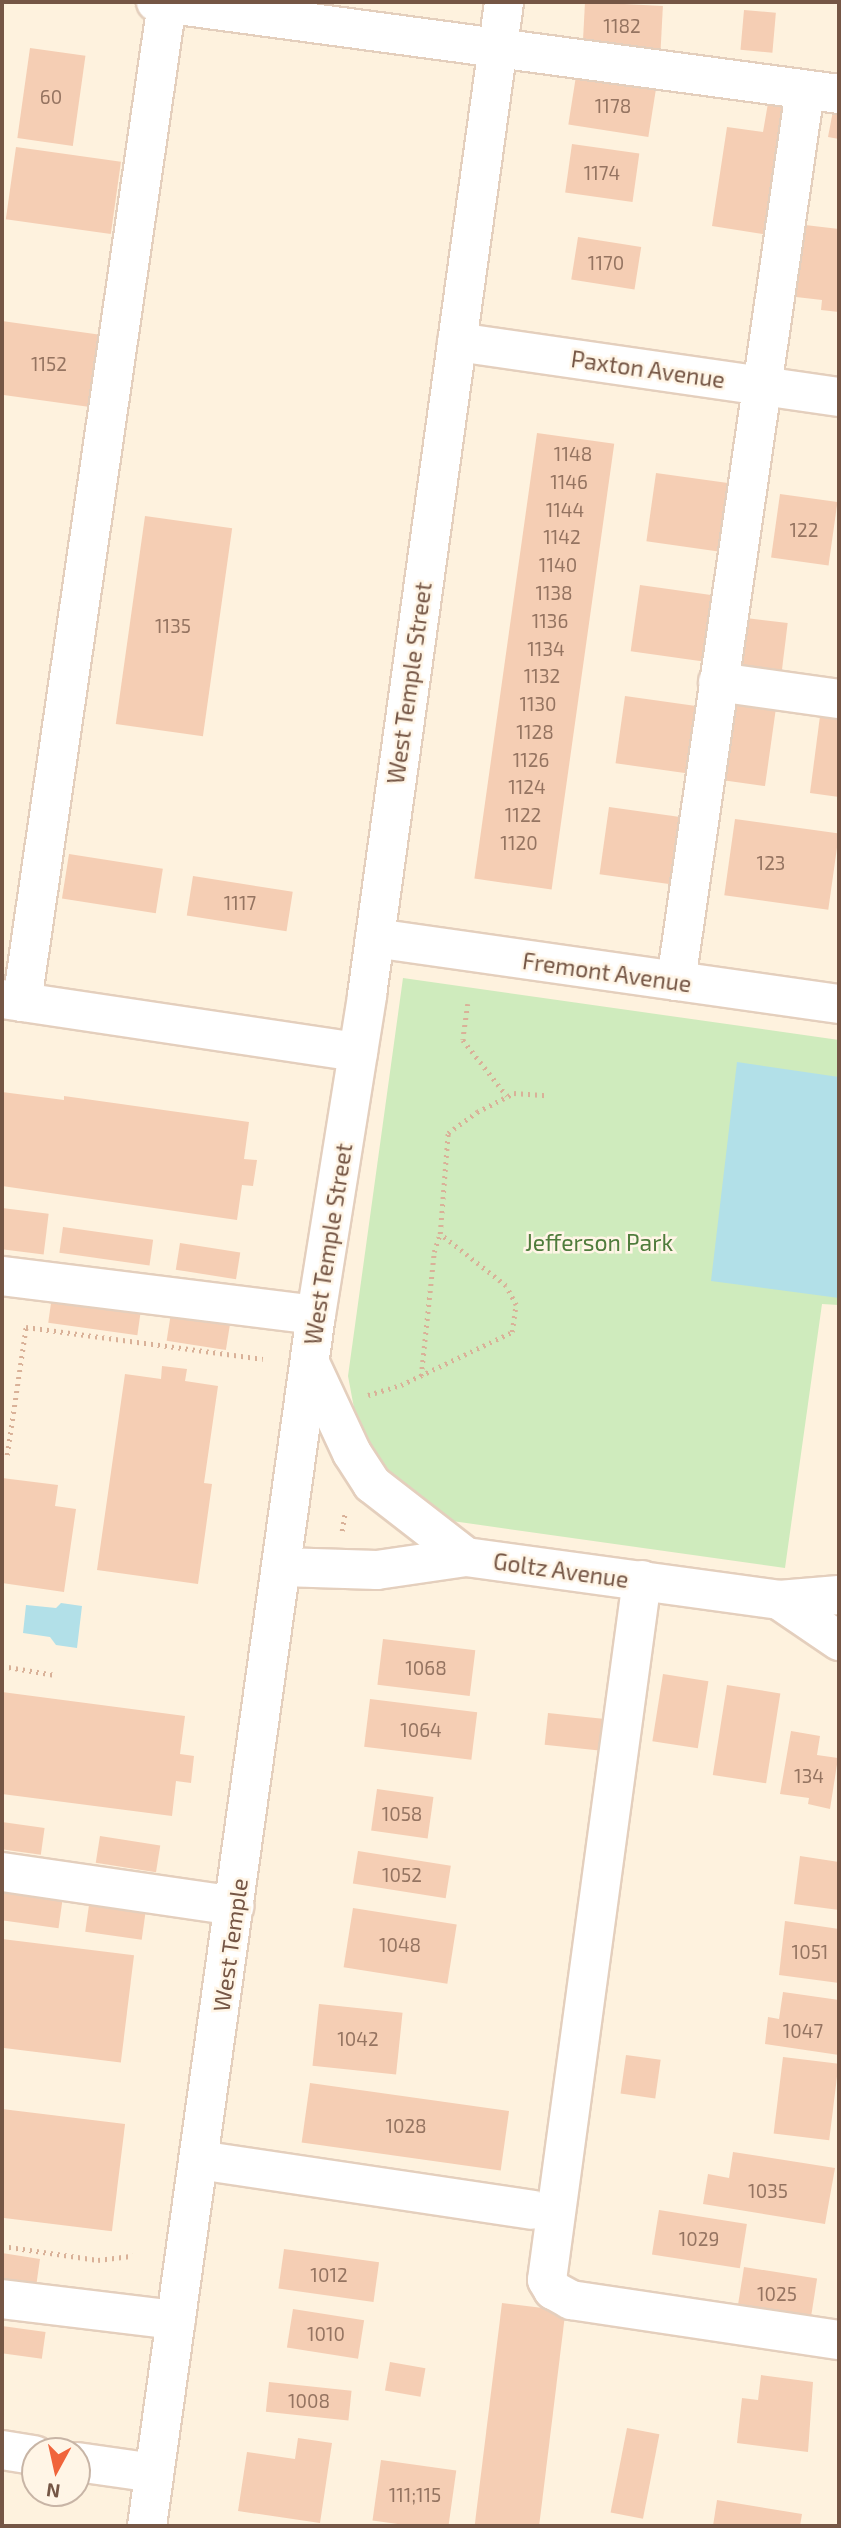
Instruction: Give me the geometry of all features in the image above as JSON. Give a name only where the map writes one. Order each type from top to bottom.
[{"type":"street","name":"West Temple Street","points":[[310,1363],[375,938],[504,2]]},
{"type":"street","points":[[358,1052],[12,1001],[162,3],[822,92],[762,386],[677,981]]},
{"type":"street","name":"Paxton Avenue","points":[[457,342],[839,397]]},
{"type":"street","points":[[719,682],[839,699]]},
{"type":"street","name":"Fremont Avenue","points":[[375,938],[839,1004]]},
{"type":"street","points":[[2,1276],[316,1315]]},
{"type":"street","points":[[310,1363],[352,1453],[372,1484],[466,1557]]},
{"type":"street","name":"West Temple","points":[[147,2526],[310,1363]]},
{"type":"street","name":"Goltz Avenue","points":[[282,1567],[377,1570],[466,1557],[779,1600],[839,1595]]},
{"type":"street","points":[[642,1580],[547,2280],[553,2290],[571,2300],[839,2340]]},
{"type":"street","points":[[779,1600],[839,1640]]},
{"type":"street","points":[[2,1872],[235,1906]]},
{"type":"street","points":[[199,2160],[532,2210]]},
{"type":"street","points":[[2,2299],[176,2320]]},
{"type":"street","points":[[2,2450],[21,2453]]},
{"type":"street","points":[[91,2464],[154,2473]]},
{"type":"path","points":[[468,1003],[463,1040],[507,1096]]},
{"type":"path","points":[[421,1376],[434,1252],[440,1234],[449,1133],[514,1093],[546,1095]]},
{"type":"path","points":[[360,1398],[421,1376],[512,1332],[516,1304],[506,1286],[440,1234]]},
{"type":"path","points":[[2,1455],[7,1455],[26,1327],[262,1359]]},
{"type":"path","points":[[341,1539],[345,1511]]},
{"type":"path","points":[[2,1666],[55,1675]]},
{"type":"path","points":[[2,2246],[98,2260],[133,2256]]},
{"type":"green space","name":"Jefferson Park","points":[[403,978],[839,1040],[839,1305],[822,1304],[785,1568],[445,1520],[376,1464],[357,1424],[348,1376]]},
{"type":"water","points":[[737,1062],[839,1077],[839,1298],[711,1281]]},
{"type":"water","points":[[61,1603],[82,1606],[77,1648],[56,1645],[50,1637],[23,1633],[26,1605],[56,1608]]},
{"type":"building","points":[[585,2],[663,6],[661,50],[583,46]]},
{"type":"building","points":[[744,10],[776,13],[772,53],[741,50]]},
{"type":"building","points":[[30,48],[85,56],[73,146],[17,138]]},
{"type":"building","points":[[576,76],[656,89],[648,137],[568,124]]},
{"type":"building","points":[[768,103],[788,106],[768,235],[712,226],[727,127],[763,132]]},
{"type":"building","points":[[833,111],[839,112],[839,139],[828,137]]},
{"type":"building","points":[[572,144],[639,153],[633,202],[565,193]]},
{"type":"building","points":[[16,147],[121,162],[111,234],[6,219]]},
{"type":"building","points":[[805,225],[839,229],[839,312],[821,310],[822,300],[796,297]]},
{"type":"building","points":[[578,237],[641,247],[634,289],[571,279]]},
{"type":"building","points":[[2,321],[100,335],[90,407],[2,395]]},
{"type":"building","points":[[537,433],[614,444],[552,889],[474,879]]},
{"type":"building","points":[[656,473],[733,484],[724,552],[646,541]]},
{"type":"building","points":[[780,494],[837,502],[829,565],[771,557]]},
{"type":"building","points":[[145,516],[232,528],[203,736],[116,724]]},
{"type":"building","points":[[640,585],[716,596],[707,662],[631,651]]},
{"type":"building","points":[[746,618],[788,623],[781,675],[740,670]]},
{"type":"building","points":[[625,696],[701,707],[692,774],[616,763]]},
{"type":"building","points":[[734,705],[776,711],[765,786],[723,780]]},
{"type":"building","points":[[820,716],[839,719],[839,797],[810,793]]},
{"type":"building","points":[[609,807],[687,818],[678,885],[600,874]]},
{"type":"building","points":[[735,819],[839,834],[828,910],[724,895]]},
{"type":"building","points":[[69,854],[163,869],[156,913],[62,898]]},
{"type":"building","points":[[193,876],[293,892],[286,931],[187,916]]},
{"type":"building","points":[[2,1092],[64,1100],[64,1096],[249,1122],[244,1159],[257,1160],[253,1186],[242,1185],[237,1220],[2,1186]]},
{"type":"building","points":[[2,1208],[49,1214],[44,1254],[2,1249]]},
{"type":"building","points":[[63,1227],[153,1240],[149,1265],[59,1253]]},
{"type":"building","points":[[180,1243],[240,1253],[236,1279],[176,1270]]},
{"type":"building","points":[[52,1296],[141,1309],[137,1335],[48,1323]]},
{"type":"building","points":[[171,1313],[230,1322],[226,1350],[167,1341]]},
{"type":"building","points":[[162,1366],[187,1369],[185,1381],[218,1386],[204,1483],[212,1484],[198,1584],[97,1570],[125,1374],[161,1379]]},
{"type":"building","points":[[2,1478],[58,1485],[55,1506],[76,1509],[64,1592],[2,1583]]},
{"type":"building","points":[[383,1639],[475,1650],[470,1696],[377,1685]]},
{"type":"building","points":[[663,1674],[708,1681],[698,1748],[652,1741]]},
{"type":"building","points":[[727,1685],[780,1693],[766,1783],[713,1775]]},
{"type":"building","points":[[2,1692],[185,1716],[180,1754],[194,1756],[191,1783],[176,1781],[172,1816],[2,1794]]},
{"type":"building","points":[[370,1699],[477,1712],[471,1760],[364,1747]]},
{"type":"building","points":[[548,1713],[610,1719],[606,1751],[545,1745]]},
{"type":"building","points":[[791,1731],[820,1736],[817,1755],[838,1758],[830,1809],[808,1804],[809,1798],[780,1794]]},
{"type":"building","points":[[377,1789],[433,1797],[428,1839],[371,1831]]},
{"type":"building","points":[[2,1822],[45,1828],[41,1855],[2,1849]]},
{"type":"building","points":[[100,1836],[160,1846],[156,1872],[96,1863]]},
{"type":"building","points":[[358,1851],[451,1866],[446,1898],[353,1884]]},
{"type":"building","points":[[800,1856],[839,1862],[839,1910],[794,1904]]},
{"type":"building","points":[[2,1892],[62,1900],[59,1928],[2,1920]]},
{"type":"building","points":[[89,1905],[145,1913],[142,1940],[85,1932]]},
{"type":"building","points":[[353,1908],[457,1924],[447,1984],[344,1967]]},
{"type":"building","points":[[785,1921],[839,1929],[839,1983],[779,1975]]},
{"type":"building","points":[[2,1939],[134,1955],[121,2062],[2,2048]]},
{"type":"building","points":[[783,1992],[839,2000],[839,2055],[765,2044],[768,2017],[779,2019]]},
{"type":"building","points":[[319,2004],[403,2013],[396,2074],[313,2066]]},
{"type":"building","points":[[626,2055],[661,2060],[655,2098],[621,2094]]},
{"type":"building","points":[[783,2057],[839,2064],[829,2140],[774,2133]]},
{"type":"building","points":[[310,2083],[509,2111],[501,2170],[302,2142]]},
{"type":"building","points":[[2,2109],[125,2124],[112,2231],[2,2218]]},
{"type":"building","points":[[733,2152],[835,2168],[825,2224],[703,2204],[708,2174],[729,2178]]},
{"type":"building","points":[[659,2210],[747,2224],[740,2268],[652,2254]]},
{"type":"building","points":[[284,2249],[379,2262],[373,2302],[278,2289]]},
{"type":"building","points":[[2,2253],[40,2259],[36,2287],[2,2281]]},
{"type":"building","points":[[744,2267],[817,2279],[810,2322],[737,2310]]},
{"type":"building","points":[[502,2303],[566,2311],[539,2526],[475,2526]]},
{"type":"building","points":[[293,2309],[364,2320],[358,2359],[287,2348]]},
{"type":"building","points":[[2,2326],[46,2332],[42,2359],[2,2353]]},
{"type":"building","points":[[390,2362],[425,2368],[420,2397],[385,2391]]},
{"type":"building","points":[[761,2375],[813,2382],[808,2452],[737,2443],[742,2398],[758,2400]]},
{"type":"building","points":[[269,2382],[352,2391],[348,2421],[266,2412]]},
{"type":"building","points":[[627,2428],[659,2434],[643,2519],[611,2512]]},
{"type":"building","points":[[298,2438],[332,2443],[320,2523],[238,2511],[247,2452],[295,2459]]},
{"type":"building","points":[[381,2460],[456,2471],[448,2526],[412,2526],[373,2520]]},
{"type":"building","points":[[717,2500],[802,2514],[800,2526],[713,2526]]}]
